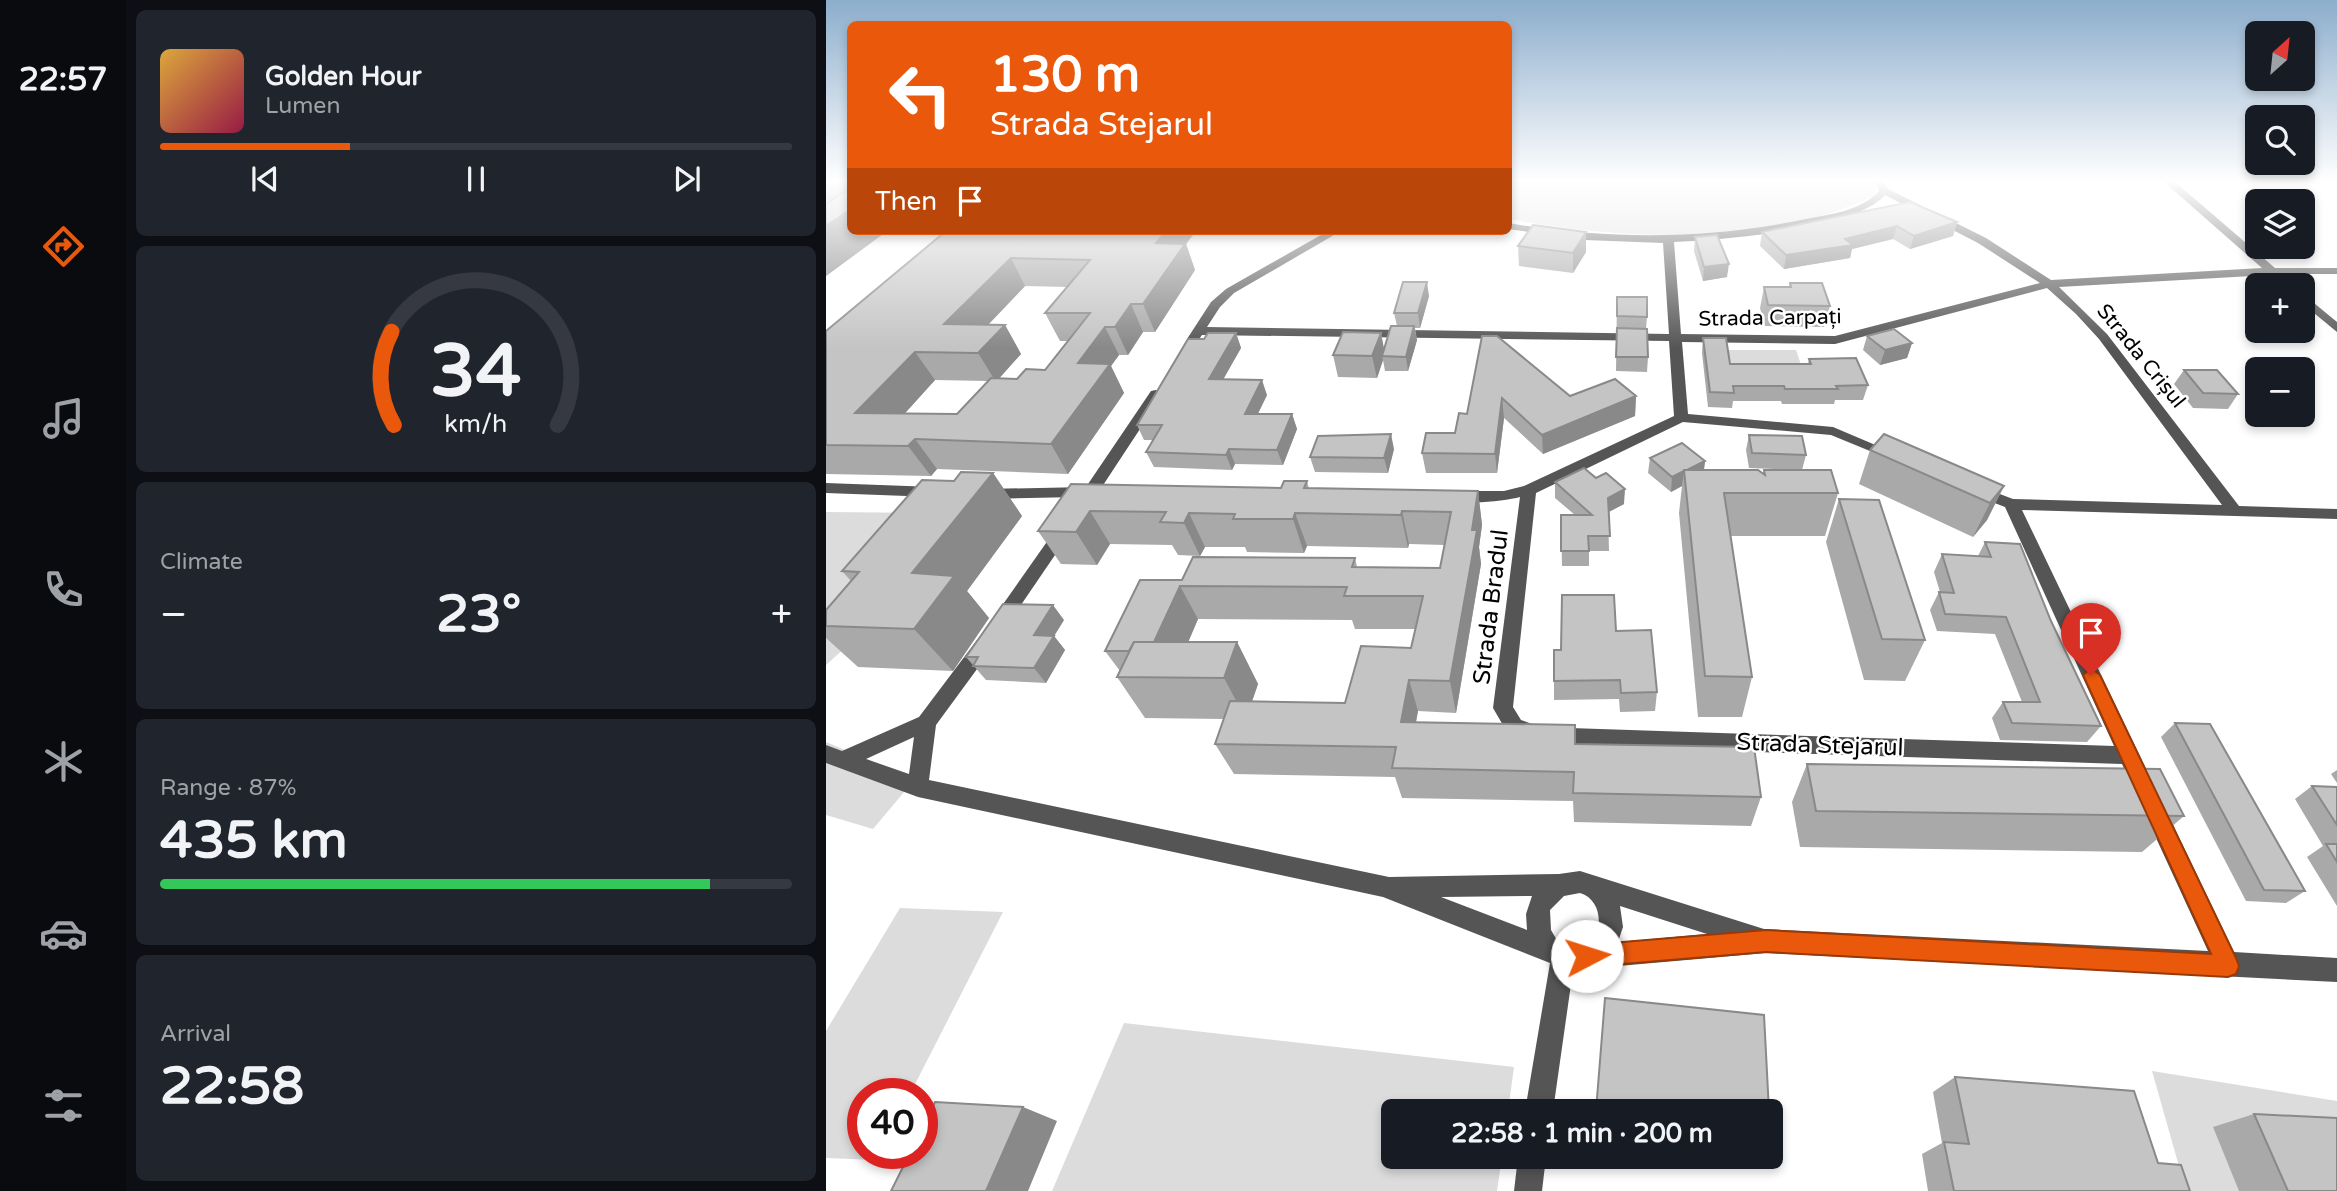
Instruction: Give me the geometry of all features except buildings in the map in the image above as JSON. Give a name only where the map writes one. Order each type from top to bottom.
[{"type":"street","points":[[1183,353],[1215,305],[1230,291],[1326,237]]},
{"type":"street","points":[[1573,237],[1668,240],[1709,237]]},
{"type":"street","name":"Strada Crișul","points":[[1973,237],[2048,284],[2095,326],[2233,509]]},
{"type":"street","points":[[2232,237],[2274,273]]},
{"type":"street","points":[[1668,240],[1681,418]]},
{"type":"street","name":"Strada Carpați","points":[[1198,331],[1835,340],[2048,284],[2272,271],[2337,271]]},
{"type":"street","points":[[2315,309],[2337,328]]},
{"type":"street","points":[[834,757],[926,723],[1098,492],[1169,375]]},
{"type":"street","points":[[1435,496],[1504,496],[1529,490],[1681,418],[1833,431],[1909,462]]},
{"type":"street","points":[[1960,483],[2011,504],[2337,514]]},
{"type":"street","points":[[826,488],[958,493],[1098,492]]},
{"type":"street","name":"Strada Bradul","points":[[1514,726],[1503,708],[1529,490]]},
{"type":"street","points":[[2011,504],[2228,966]]},
{"type":"street","points":[[918,787],[926,723]]},
{"type":"street","name":"Strada Stejarul","points":[[1514,726],[1541,736],[2129,755]]},
{"type":"street","points":[[834,757],[918,787],[1384,886],[1566,954],[1766,941],[2337,970]]},
{"type":"street","points":[[1384,886],[1559,885],[1580,882],[1598,891],[1766,941]]},
{"type":"street","points":[[1559,885],[1545,897],[1537,914],[1539,933],[1566,954]]},
{"type":"street","points":[[1566,954],[1602,946],[1612,922],[1609,905],[1598,891]]},
{"type":"street","points":[[1541,1099],[1566,954]]},
{"type":"street","points":[[1528,1191],[1531,1169]]},
{"type":"shaded area","points":[[1727,350],[1796,350],[1805,376],[1733,377]]},
{"type":"shaded area","points":[[826,512],[935,513],[858,636],[826,665]]},
{"type":"shaded area","points":[[826,742],[915,779],[873,829],[826,815]]},
{"type":"shaded area","points":[[900,908],[1003,912],[918,1078],[847,1078],[847,1159],[826,1158],[826,1031]]},
{"type":"shaded area","points":[[1124,1023],[1514,1067],[1510,1099],[1381,1099],[1381,1169],[1500,1169],[1497,1191],[1052,1191]]},
{"type":"shaded area","points":[[2152,1071],[2337,1101],[2337,1191],[2186,1191]]},
{"type":"route","points":[[1587,956],[1766,941],[2228,966],[2091,675]]}]
